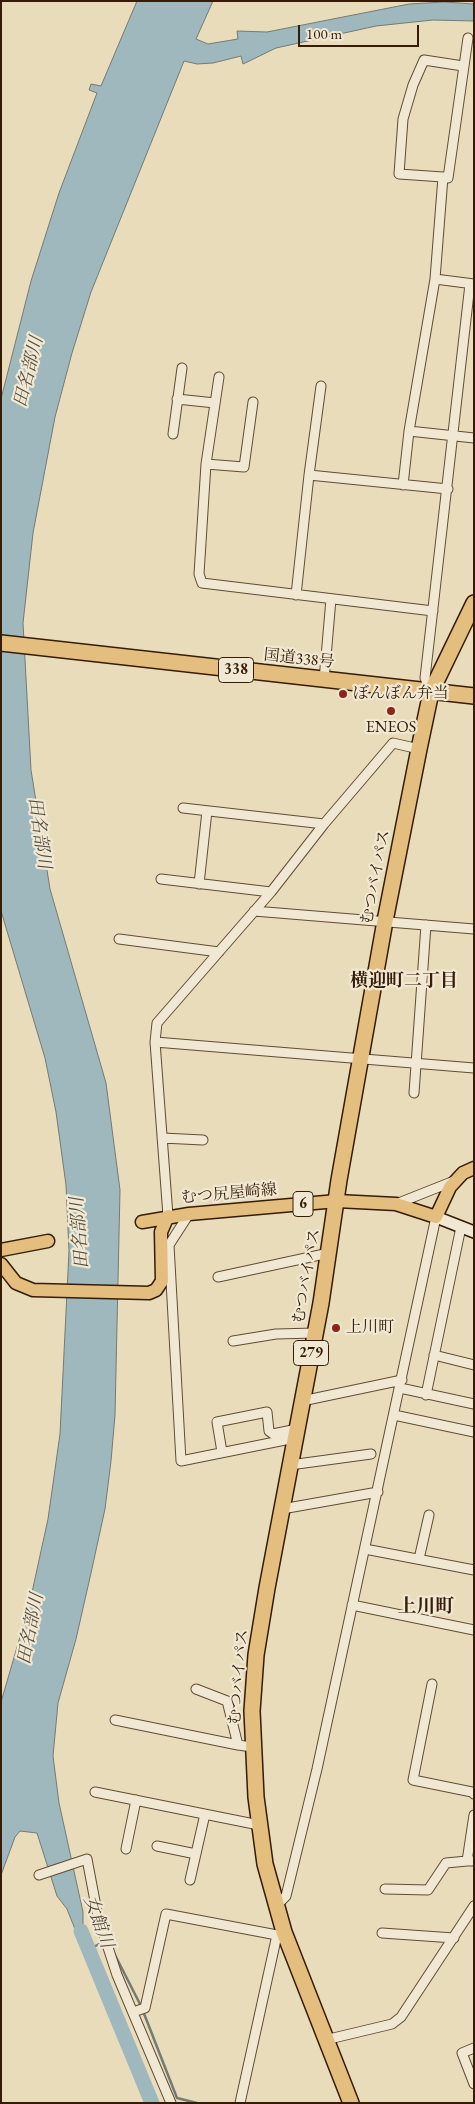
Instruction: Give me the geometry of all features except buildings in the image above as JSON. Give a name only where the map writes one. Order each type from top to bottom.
[{"type":"highway","name":"むつバイパス","points":[[351,2103],[281,1934],[245,1746],[252,1711],[256,1655],[329,1253],[339,1180],[362,1060],[385,921],[419,750],[431,692],[474,603]]},
{"type":"highway","name":"国道338号","points":[[1,643],[474,696]]},
{"type":"main road","points":[[436,1217],[455,1181],[474,1168]]},
{"type":"main road","name":"むつ尻屋崎線","points":[[142,1222],[168,1216],[337,1201],[396,1204],[436,1217]]},
{"type":"main road","name":"むつ尻屋崎線","points":[[1,1264],[16,1283],[24,1288],[49,1292],[138,1294],[156,1290],[162,1281],[161,1232],[168,1216]]},
{"type":"main road","points":[[1,1250],[48,1241]]},
{"type":"street","points":[[463,66],[424,60],[413,85],[403,119],[400,174],[448,178],[468,38]]},
{"type":"street","points":[[403,485],[409,431],[435,279],[443,177]]},
{"type":"street","points":[[431,692],[425,678],[472,284],[435,279]]},
{"type":"street","points":[[173,434],[182,368]]},
{"type":"street","points":[[219,376],[206,464],[199,574],[202,584],[433,611]]},
{"type":"street","points":[[296,595],[320,386]]},
{"type":"street","points":[[177,399],[215,403]]},
{"type":"street","points":[[206,464],[244,467],[253,402]]},
{"type":"street","points":[[409,431],[474,438]]},
{"type":"street","points":[[309,475],[448,489]]},
{"type":"street","points":[[324,680],[331,599]]},
{"type":"street","points":[[168,1216],[155,1042],[157,1023],[271,892],[324,824],[393,744],[419,750]]},
{"type":"street","points":[[183,808],[324,824]]},
{"type":"street","points":[[199,884],[207,810]]},
{"type":"street","points":[[161,879],[271,892]]},
{"type":"street","points":[[254,911],[474,929]]},
{"type":"street","points":[[414,1093],[426,925]]},
{"type":"street","points":[[119,939],[219,952]]},
{"type":"street","points":[[155,1042],[474,1068]]},
{"type":"street","points":[[162,1138],[204,1140]]},
{"type":"street","points":[[396,1204],[455,1181]]},
{"type":"street","points":[[189,1214],[169,1245],[180,1461],[296,1433]]},
{"type":"street","points":[[276,1906],[286,1896],[317,1769],[436,1217],[474,1232]]},
{"type":"street","points":[[426,1394],[461,1227]]},
{"type":"street","points":[[218,1276],[329,1253]]},
{"type":"street","points":[[233,1341],[276,1334],[315,1332]]},
{"type":"street","points":[[434,1355],[474,1364]]},
{"type":"street","points":[[302,1401],[401,1384],[426,1394],[474,1404]]},
{"type":"street","points":[[222,1452],[217,1422],[267,1412],[269,1430],[273,1434],[296,1433]]},
{"type":"street","points":[[394,1415],[474,1432]]},
{"type":"street","points":[[290,1465],[371,1454]]},
{"type":"street","points":[[282,1509],[378,1492]]},
{"type":"street","points":[[418,1559],[429,1515]]},
{"type":"street","points":[[365,1549],[474,1570]]},
{"type":"street","points":[[352,1604],[474,1630]]},
{"type":"street","points":[[432,1684],[413,1780],[472,1792],[474,1794]]},
{"type":"street","points":[[196,1689],[227,1701],[245,1746]]},
{"type":"street","points":[[116,1720],[245,1746]]},
{"type":"street","points":[[95,1792],[259,1825]]},
{"type":"street","points":[[126,1849],[136,1800]]},
{"type":"street","points":[[190,1880],[204,1814]]},
{"type":"street","points":[[385,1889],[428,1890],[446,1863],[471,1861],[474,1815]]},
{"type":"street","points":[[157,1846],[196,1854]]},
{"type":"street","points":[[40,1875],[87,1859],[98,1917],[117,1974],[172,2103]]},
{"type":"street","points":[[325,2040],[392,2024],[401,2017],[474,1906]]},
{"type":"street","points":[[133,2012],[145,2008],[166,1914],[281,1934],[240,2103]]},
{"type":"street","points":[[382,1933],[454,1938]]},
{"type":"street","points":[[474,2048],[462,2053],[474,2084]]},
{"type":"water","name":"田名部川","points":[[137,1],[213,1],[196,39],[208,44],[238,39],[237,31],[267,32],[409,4],[444,2],[474,4],[474,21],[433,20],[376,26],[276,48],[243,64],[241,56],[213,63],[197,64],[184,61],[91,292],[55,417],[33,533],[23,623],[31,770],[50,889],[106,1083],[120,1190],[115,1415],[111,1461],[105,1509],[91,1573],[76,1639],[58,1703],[53,1756],[59,1803],[83,1912],[83,1927],[92,1948],[84,1952],[67,1909],[57,1896],[37,1833],[20,1831],[15,1837],[1,1875],[1,1702],[29,1606],[48,1519],[60,1434],[69,1251],[66,1185],[56,1112],[45,1058],[1,911],[1,399],[31,281],[59,193],[97,93],[89,90],[91,84],[101,86]]},
{"type":"waterway","name":"女館川","points":[[81,1931],[152,2103]]},
{"type":"waterway","points":[[88,1950],[101,1943],[105,1944]]},
{"type":"waterway","points":[[114,1953],[141,2006]]},
{"type":"waterway","points":[[143,2011],[177,2098],[197,2103]]},
{"type":"place","name":"ぼんぼん弁当","points":[[343,694]]},
{"type":"place","name":"ENEOS","points":[[391,711]]},
{"type":"place","name":"上川町","points":[[336,1328]]},
{"type":"district","name":"横迎町二丁目","points":[[404,981]]},
{"type":"district","name":"上川町","points":[[426,1607]]}]
